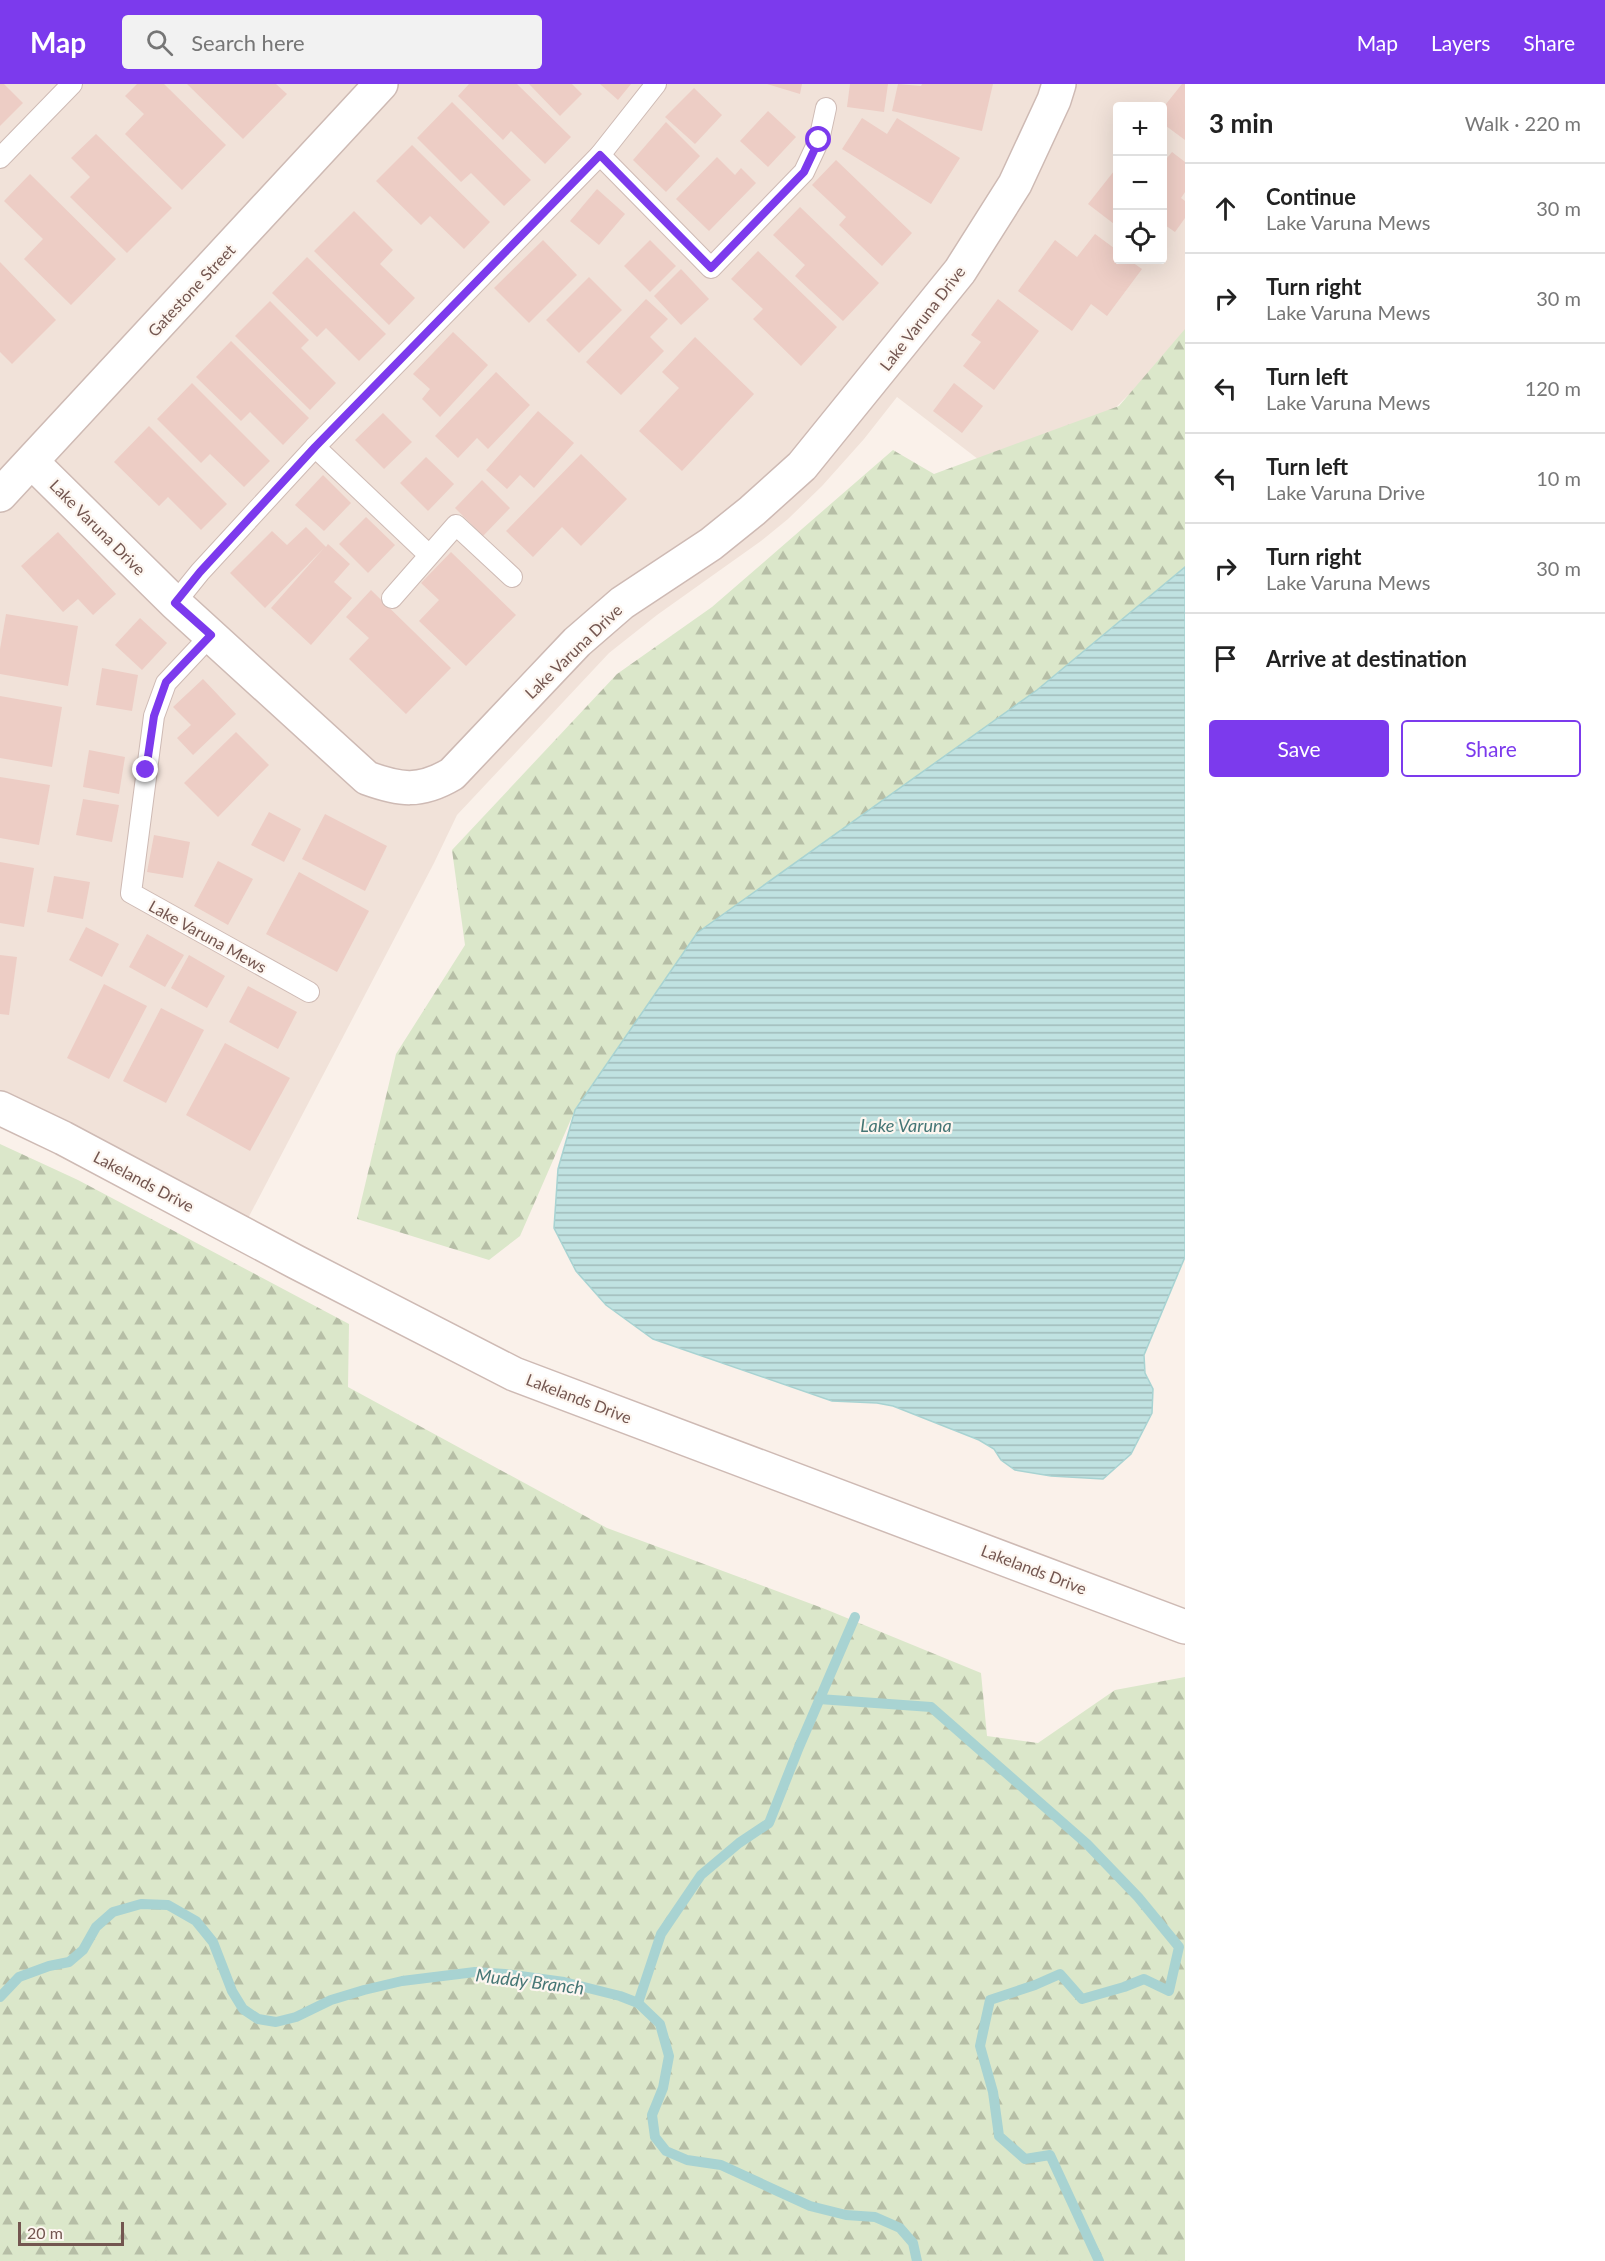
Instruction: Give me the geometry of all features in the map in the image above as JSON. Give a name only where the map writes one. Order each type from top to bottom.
[{"type":"street","name":"Gatestone Street","points":[[0,495],[381,84]]},
{"type":"street","name":"Lake Varuna Drive","points":[[32,462],[175,603],[367,778],[392,787],[415,789],[436,784],[452,774],[586,634],[622,603],[711,544],[802,466],[960,271],[1015,184],[1054,100],[1059,84]]},
{"type":"street","name":"Lakelands Drive","points":[[0,1108],[63,1138],[296,1262],[514,1374],[1185,1626]]},
{"type":"lane","points":[[0,158],[72,84]]},
{"type":"lane","points":[[175,603],[200,572],[315,447],[600,155],[656,84]]},
{"type":"lane","points":[[600,155],[711,268],[804,172],[819,140],[826,108]]},
{"type":"lane","points":[[315,447],[429,555]]},
{"type":"lane","points":[[392,598],[456,525],[512,577]]},
{"type":"lane","name":"Lake Varuna Mews","points":[[211,635],[166,682],[154,716],[132,893],[309,992]]},
{"type":"shaded area","points":[[0,84],[1185,84],[1185,339],[1026,496],[897,397],[864,439],[822,486],[788,519],[609,653],[457,815],[233,1247],[26,1137],[0,1126]]},
{"type":"green space","points":[[1185,329],[1185,567],[1037,690],[575,1110],[520,1236],[489,1260],[357,1219],[396,1054],[465,945],[452,850],[617,674],[712,607],[893,450],[934,474],[1119,406]]},
{"type":"green space","points":[[0,1144],[78,1180],[349,1324],[348,1387],[607,1528],[825,1609],[981,1673],[987,1736],[1038,1743],[1115,1690],[1185,1677],[1185,2261],[0,2261]]},
{"type":"water","name":"Lake Varuna","points":[[1185,567],[1185,1257],[1144,1355],[1145,1373],[1153,1389],[1152,1413],[1131,1454],[1103,1479],[1051,1476],[1015,1470],[1001,1460],[994,1449],[979,1440],[893,1406],[832,1401],[653,1339],[606,1305],[576,1271],[554,1228],[558,1169],[575,1110],[697,933],[1037,690]]},
{"type":"building","points":[[0,84],[4,84],[23,103],[0,126]]},
{"type":"building","points":[[137,84],[164,84],[226,145],[182,190],[125,134],[144,114],[125,96]]},
{"type":"building","points":[[187,84],[276,84],[287,94],[243,139]]},
{"type":"building","points":[[469,84],[517,84],[571,137],[545,164],[511,131],[503,140],[458,96]]},
{"type":"building","points":[[529,84],[572,84],[582,94],[560,116]]},
{"type":"building","points":[[600,84],[631,84],[618,100]]},
{"type":"building","points":[[767,84],[802,84],[800,94]]},
{"type":"building","points":[[850,84],[888,84],[884,112],[847,107]]},
{"type":"building","points":[[898,84],[921,86],[922,84],[993,84],[982,131],[892,111]]},
{"type":"building","points":[[1182,84],[1185,84],[1185,140],[1167,127],[1167,103]]},
{"type":"building","points":[[694,88],[722,115],[695,144],[665,117]]},
{"type":"building","points":[[452,102],[531,180],[504,206],[471,173],[461,182],[417,138]]},
{"type":"building","points":[[768,111],[796,137],[768,167],[740,141]]},
{"type":"building","points":[[862,118],[887,134],[897,118],[960,158],[931,204],[842,149]]},
{"type":"building","points":[[666,122],[700,156],[666,192],[633,160]]},
{"type":"building","points":[[96,134],[172,208],[127,253],[70,197],[90,177],[71,158]]},
{"type":"building","points":[[412,145],[490,222],[464,249],[430,216],[421,225],[376,181]]},
{"type":"building","points":[[1172,152],[1185,162],[1185,192],[1181,198],[1185,201],[1185,218],[1175,232],[1167,226],[1167,158]]},
{"type":"building","points":[[717,157],[735,175],[741,168],[756,183],[709,231],[676,199]]},
{"type":"building","points":[[836,160],[912,233],[882,266],[839,225],[846,217],[812,185]]},
{"type":"building","points":[[1113,172],[1113,223],[1088,204]]},
{"type":"building","points":[[30,174],[116,259],[71,305],[24,259],[43,239],[4,201]]},
{"type":"building","points":[[597,189],[625,214],[599,245],[570,221]]},
{"type":"building","points":[[800,207],[879,283],[843,321],[795,276],[805,265],[773,235]]},
{"type":"building","points":[[354,211],[393,250],[380,264],[415,298],[389,325],[314,251]]},
{"type":"building","points":[[1095,234],[1113,247],[1113,264],[1135,264],[1142,269],[1107,316],[1091,304],[1072,331],[1018,291],[1055,240],[1077,257]]},
{"type":"building","points":[[543,240],[577,275],[529,323],[494,288]]},
{"type":"building","points":[[650,240],[676,266],[650,292],[624,266]]},
{"type":"building","points":[[758,251],[837,327],[801,366],[753,319],[763,309],[731,279]]},
{"type":"building","points":[[307,257],[386,334],[359,361],[326,328],[317,337],[272,293]]},
{"type":"building","points":[[0,262],[56,320],[12,364],[0,352]]},
{"type":"building","points":[[681,269],[709,299],[681,325],[654,296]]},
{"type":"building","points":[[589,277],[622,310],[579,353],[546,320]]},
{"type":"building","points":[[646,299],[668,319],[650,337],[664,351],[621,395],[586,362]]},
{"type":"building","points":[[998,299],[1039,331],[994,390],[963,366],[981,342],[971,335]]},
{"type":"building","points":[[270,301],[309,340],[301,348],[336,383],[310,410],[235,336]]},
{"type":"building","points":[[453,332],[488,365],[440,417],[422,399],[430,389],[413,374]]},
{"type":"building","points":[[695,337],[754,394],[682,471],[639,431],[679,388],[662,372]]},
{"type":"building","points":[[231,341],[309,418],[283,445],[250,412],[241,421],[196,377]]},
{"type":"building","points":[[496,372],[530,405],[488,449],[477,438],[458,458],[435,436]]},
{"type":"building","points":[[192,383],[270,461],[244,487],[210,454],[201,463],[157,419]]},
{"type":"building","points":[[954,383],[983,406],[962,433],[933,411]]},
{"type":"building","points":[[538,411],[574,443],[534,488],[520,475],[507,489],[486,470]]},
{"type":"building","points":[[383,413],[412,442],[384,469],[355,440]]},
{"type":"building","points":[[149,426],[227,504],[201,530],[168,497],[159,506],[114,462]]},
{"type":"building","points":[[581,454],[627,499],[581,546],[562,527],[533,557],[506,531]]},
{"type":"building","points":[[426,457],[454,484],[428,511],[400,483]]},
{"type":"building","points":[[323,475],[351,503],[324,531],[295,505]]},
{"type":"building","points":[[482,480],[510,508],[483,536],[455,508]]},
{"type":"building","points":[[366,517],[395,545],[368,573],[339,544]]},
{"type":"building","points":[[306,527],[326,547],[328,544],[350,564],[334,582],[352,598],[311,645],[271,608],[324,548],[265,608],[230,573],[272,531],[287,545]]},
{"type":"building","points":[[58,532],[116,594],[93,615],[78,599],[63,612],[21,566]]},
{"type":"building","points":[[451,552],[516,615],[466,666],[419,621],[439,600],[421,583]]},
{"type":"building","points":[[371,590],[451,668],[406,714],[349,659],[369,638],[346,617]]},
{"type":"building","points":[[6,614],[78,626],[68,686],[0,674],[0,649]]},
{"type":"building","points":[[140,618],[167,643],[142,670],[115,645]]},
{"type":"building","points":[[102,668],[138,675],[132,711],[96,705]]},
{"type":"building","points":[[203,679],[236,714],[193,755],[177,738],[191,725],[173,707]]},
{"type":"building","points":[[0,696],[62,707],[52,767],[0,758]]},
{"type":"building","points":[[236,732],[269,765],[218,817],[184,783]]},
{"type":"building","points":[[89,750],[125,757],[119,794],[83,787]]},
{"type":"building","points":[[0,777],[50,785],[39,845],[0,838]]},
{"type":"building","points":[[83,799],[119,805],[112,842],[76,835]]},
{"type":"building","points":[[269,812],[301,829],[284,862],[251,845]]},
{"type":"building","points":[[325,814],[387,846],[365,891],[302,859]]},
{"type":"building","points":[[154,835],[190,842],[183,878],[147,872]]},
{"type":"building","points":[[218,861],[253,879],[228,925],[194,906]]},
{"type":"building","points":[[0,862],[34,868],[24,927],[0,923]]},
{"type":"building","points":[[299,872],[369,911],[337,972],[266,934]]},
{"type":"building","points":[[54,876],[90,882],[83,919],[47,912]]},
{"type":"building","points":[[86,927],[119,944],[102,977],[69,960]]},
{"type":"building","points":[[147,934],[184,955],[165,987],[129,967]]},
{"type":"building","points":[[0,955],[17,957],[9,1015],[0,1014]]},
{"type":"building","points":[[189,955],[225,976],[207,1008],[171,988]]},
{"type":"building","points":[[104,984],[147,1006],[109,1079],[67,1058]]},
{"type":"building","points":[[248,986],[297,1012],[278,1049],[229,1022]]},
{"type":"building","points":[[161,1008],[204,1030],[166,1103],[123,1081]]},
{"type":"building","points":[[225,1043],[290,1078],[250,1151],[186,1115]]},
{"type":"waterway","points":[[638,2003],[661,1934],[701,1875],[739,1843],[769,1823],[855,1617]]},
{"type":"waterway","points":[[819,1699],[931,1707],[1087,1844],[1138,1897],[1179,1947],[1169,1991],[1144,1979],[1082,1999],[1060,1974],[990,2000],[980,2046],[993,2092],[999,2136],[1025,2159],[1050,2155],[1099,2261]]},
{"type":"waterway","name":"Muddy Branch","points":[[0,1997],[19,1977],[49,1966],[69,1962],[83,1950],[96,1927],[113,1912],[141,1904],[168,1905],[196,1921],[213,1942],[232,1991],[243,2009],[258,2019],[276,2022],[296,2017],[331,2000],[364,1990],[402,1981],[475,1972],[564,1982],[620,1996],[638,2003],[660,2024],[669,2056],[663,2088],[652,2115],[655,2137],[666,2151],[687,2160],[721,2165],[810,2206],[846,2215],[875,2217],[900,2228],[913,2243],[917,2261]]},
{"type":"route","points":[[146,770],[154,716],[166,682],[211,635],[175,603],[200,572],[315,447],[600,155],[711,268],[804,172],[819,140]]}]
